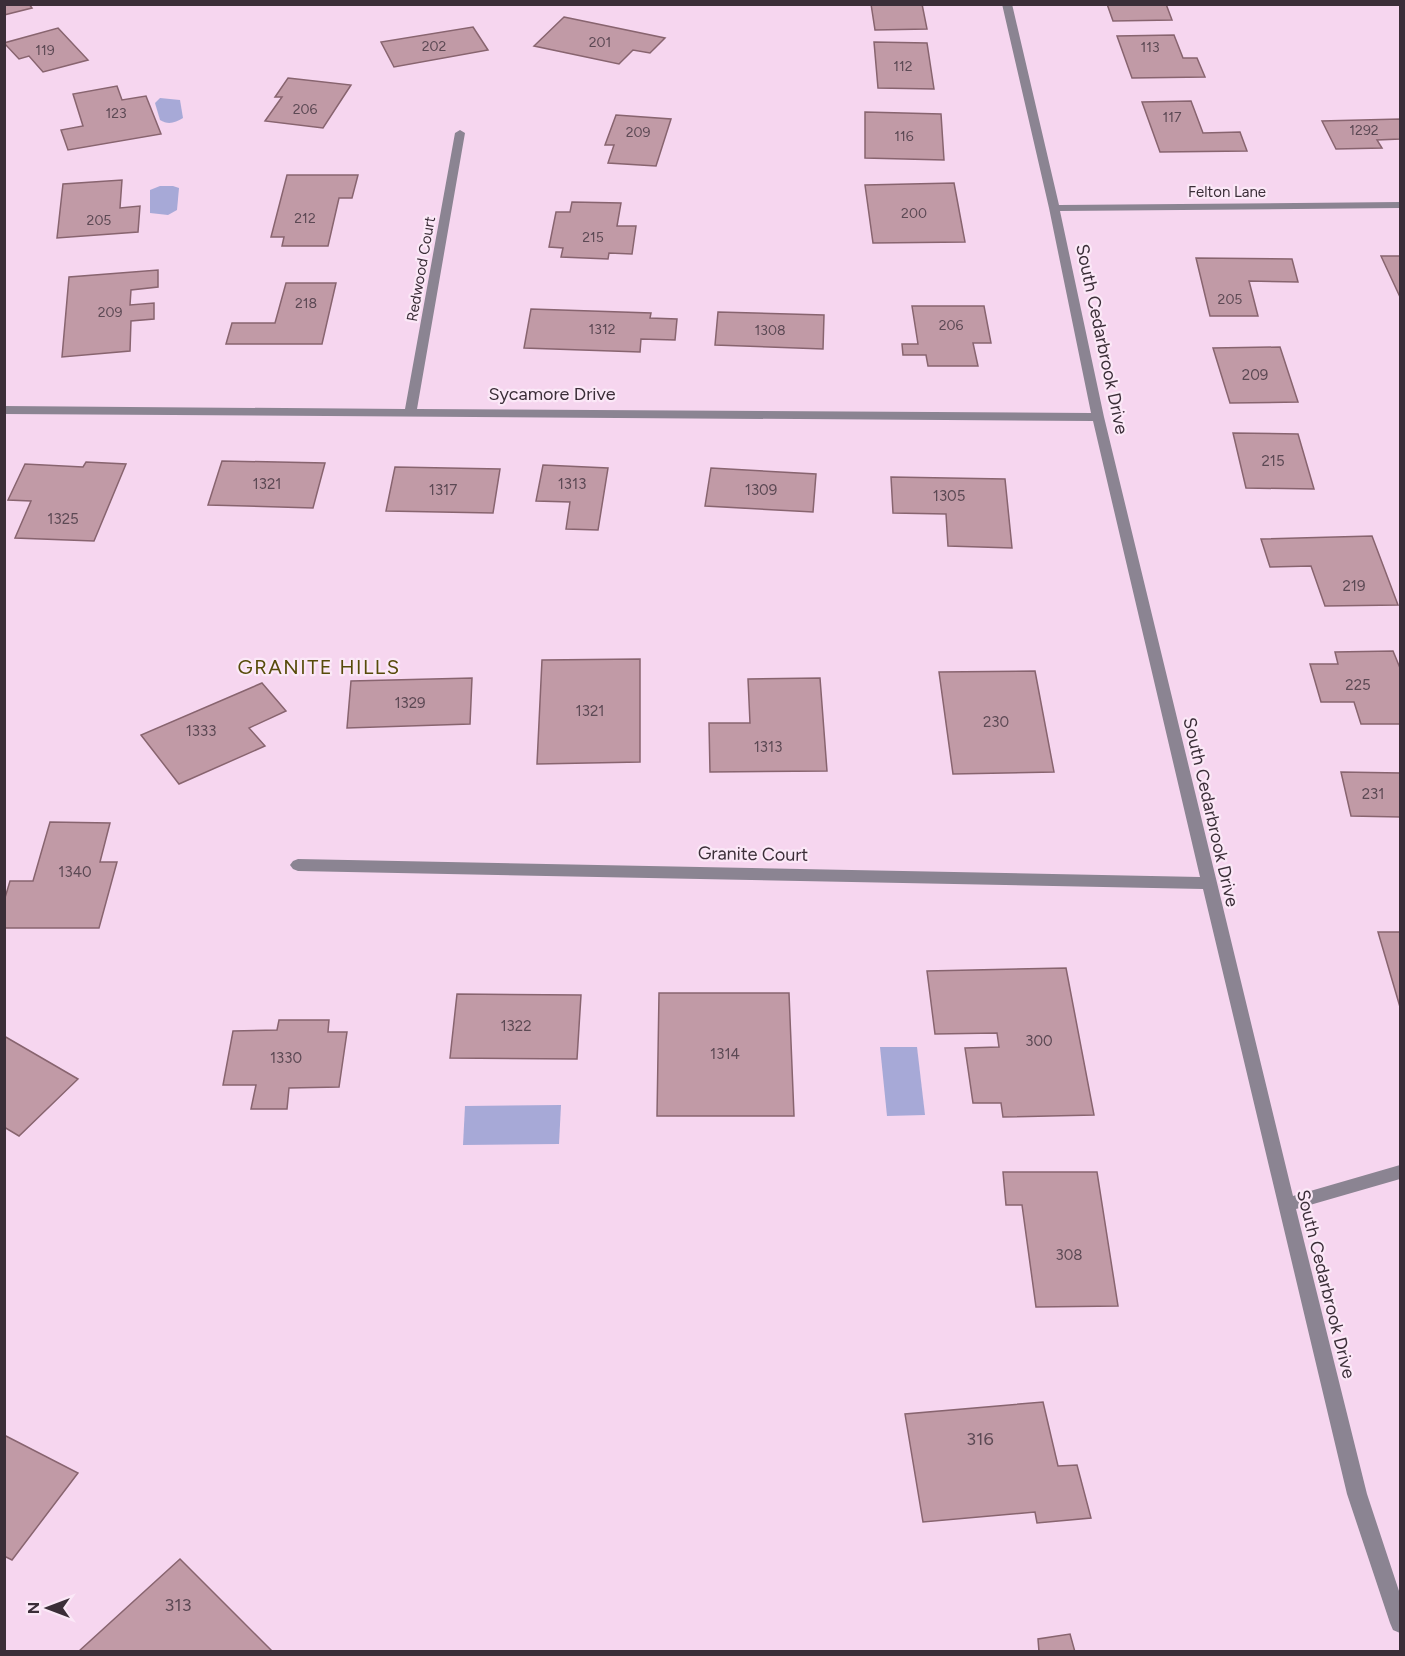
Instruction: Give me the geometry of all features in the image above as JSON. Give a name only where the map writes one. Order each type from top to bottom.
[{"type":"street","name":"South Cedarbrook Drive","points":[[1006,4],[1054,208],[1098,417],[1286,1205],[1357,1494],[1401,1623]]},
{"type":"street","name":"Redwood Court","points":[[411,411],[460,133]]},
{"type":"street","name":"Felton Lane","points":[[1054,208],[1401,205]]},
{"type":"street","name":"Sycamore Drive","points":[[4,410],[1098,417]]},
{"type":"street","name":"Granite Court","points":[[298,865],[1208,883]]},
{"type":"street","points":[[1286,1205],[1401,1172]]},
{"type":"water","points":[[160,98],[180,100],[183,118],[172,123],[160,120],[155,103]]},
{"type":"water","points":[[160,186],[179,188],[177,210],[168,215],[150,213],[150,190]]},
{"type":"water","points":[[880,1047],[917,1047],[925,1115],[887,1116]]},
{"type":"water","points":[[561,1105],[559,1144],[463,1145],[465,1106]]},
{"type":"building","points":[[4,4],[29,4],[32,8],[4,15]]},
{"type":"building","points":[[871,4],[922,4],[927,29],[875,30]]},
{"type":"building","points":[[1107,4],[1166,4],[1172,20],[1113,21]]},
{"type":"building","points":[[564,17],[665,38],[650,53],[633,50],[619,64],[534,46]]},
{"type":"building","points":[[473,27],[488,50],[394,67],[381,42]]},
{"type":"building","points":[[58,28],[88,60],[43,72],[29,56],[19,59],[4,43]]},
{"type":"building","points":[[1174,35],[1183,58],[1197,58],[1205,77],[1132,78],[1117,36]]},
{"type":"building","points":[[874,42],[927,43],[934,89],[878,88]]},
{"type":"building","points":[[288,78],[351,85],[323,128],[265,121],[282,97],[275,97]]},
{"type":"building","points":[[117,86],[122,100],[146,96],[161,134],[68,150],[61,130],[83,126],[73,94]]},
{"type":"building","points":[[1191,101],[1203,133],[1240,132],[1247,151],[1160,152],[1142,102]]},
{"type":"building","points":[[865,112],[941,114],[944,160],[865,158]]},
{"type":"building","points":[[616,115],[671,119],[656,166],[608,163],[614,145],[605,145]]},
{"type":"building","points":[[1400,119],[1400,139],[1377,140],[1382,148],[1336,149],[1322,121]]},
{"type":"building","points":[[287,175],[358,175],[352,198],[339,198],[328,246],[282,246],[284,237],[271,237]]},
{"type":"building","points":[[122,180],[120,208],[140,206],[138,232],[57,238],[63,184]]},
{"type":"building","points":[[954,183],[965,242],[873,243],[865,185]]},
{"type":"building","points":[[572,202],[621,203],[617,226],[636,226],[632,254],[609,253],[608,259],[561,257],[563,248],[549,247],[556,212],[570,212]]},
{"type":"building","points":[[1381,256],[1400,256],[1400,297]]},
{"type":"building","points":[[1196,258],[1292,259],[1298,282],[1249,281],[1258,316],[1210,316]]},
{"type":"building","points":[[158,270],[158,287],[131,290],[130,305],[154,303],[154,319],[131,321],[130,351],[62,357],[69,277]]},
{"type":"building","points":[[286,283],[336,283],[322,344],[226,344],[232,323],[275,323]]},
{"type":"building","points":[[912,306],[984,306],[991,343],[973,343],[978,366],[928,366],[926,355],[903,355],[902,344],[918,344]]},
{"type":"building","points":[[531,309],[651,313],[650,318],[677,319],[675,340],[641,339],[640,352],[524,348]]},
{"type":"building","points":[[718,312],[824,315],[823,349],[715,345]]},
{"type":"building","points":[[1280,347],[1298,402],[1230,403],[1213,348]]},
{"type":"building","points":[[1233,433],[1298,434],[1314,489],[1246,488]]},
{"type":"building","points":[[222,461],[325,463],[313,508],[208,505]]},
{"type":"building","points":[[86,462],[126,464],[94,541],[15,538],[31,501],[8,500],[25,464],[83,467]]},
{"type":"building","points":[[543,465],[608,468],[598,530],[566,529],[570,502],[536,501]]},
{"type":"building","points":[[395,467],[500,469],[493,513],[386,511]]},
{"type":"building","points":[[711,468],[816,474],[813,512],[705,506]]},
{"type":"building","points":[[891,477],[1005,479],[1012,548],[948,546],[946,514],[893,513]]},
{"type":"building","points":[[1372,536],[1398,605],[1325,606],[1311,566],[1270,567],[1261,539]]},
{"type":"building","points":[[1393,651],[1400,668],[1400,724],[1361,724],[1354,702],[1321,702],[1310,664],[1338,664],[1335,652]]},
{"type":"building","points":[[640,659],[640,762],[537,764],[542,660]]},
{"type":"building","points":[[1035,671],[1054,772],[953,774],[939,672]]},
{"type":"building","points":[[472,678],[470,724],[347,728],[351,681]]},
{"type":"building","points":[[820,678],[827,771],[710,772],[709,723],[750,723],[748,679]]},
{"type":"building","points":[[262,683],[286,711],[249,728],[265,746],[179,784],[141,735]]},
{"type":"building","points":[[1341,772],[1400,773],[1400,817],[1351,816]]},
{"type":"building","points":[[50,822],[110,823],[100,862],[117,862],[99,928],[4,928],[4,901],[10,881],[33,881]]},
{"type":"building","points":[[1378,932],[1400,932],[1400,1007]]},
{"type":"building","points":[[1066,968],[1094,1115],[1003,1117],[1001,1103],[973,1103],[965,1048],[999,1047],[997,1033],[935,1034],[927,971]]},
{"type":"building","points":[[659,993],[789,993],[794,1116],[657,1116]]},
{"type":"building","points":[[457,994],[581,995],[577,1059],[450,1058]]},
{"type":"building","points":[[279,1020],[329,1020],[328,1032],[347,1032],[339,1087],[289,1088],[287,1109],[251,1109],[256,1085],[223,1085],[233,1031],[277,1030]]},
{"type":"building","points":[[4,1036],[78,1079],[19,1136],[4,1127]]},
{"type":"building","points":[[1003,1172],[1097,1172],[1118,1306],[1036,1307],[1022,1205],[1006,1205]]},
{"type":"building","points":[[1043,1402],[1058,1466],[1077,1465],[1091,1518],[1037,1523],[1035,1512],[923,1522],[905,1414]]},
{"type":"building","points":[[4,1435],[78,1473],[12,1560],[4,1556]]},
{"type":"building","points":[[180,1559],[273,1652],[78,1652]]},
{"type":"building","points":[[1070,1634],[1075,1652],[1039,1652],[1038,1639]]},
{"type":"district","name":"GRANITE HILLS","points":[[319,667]]}]
